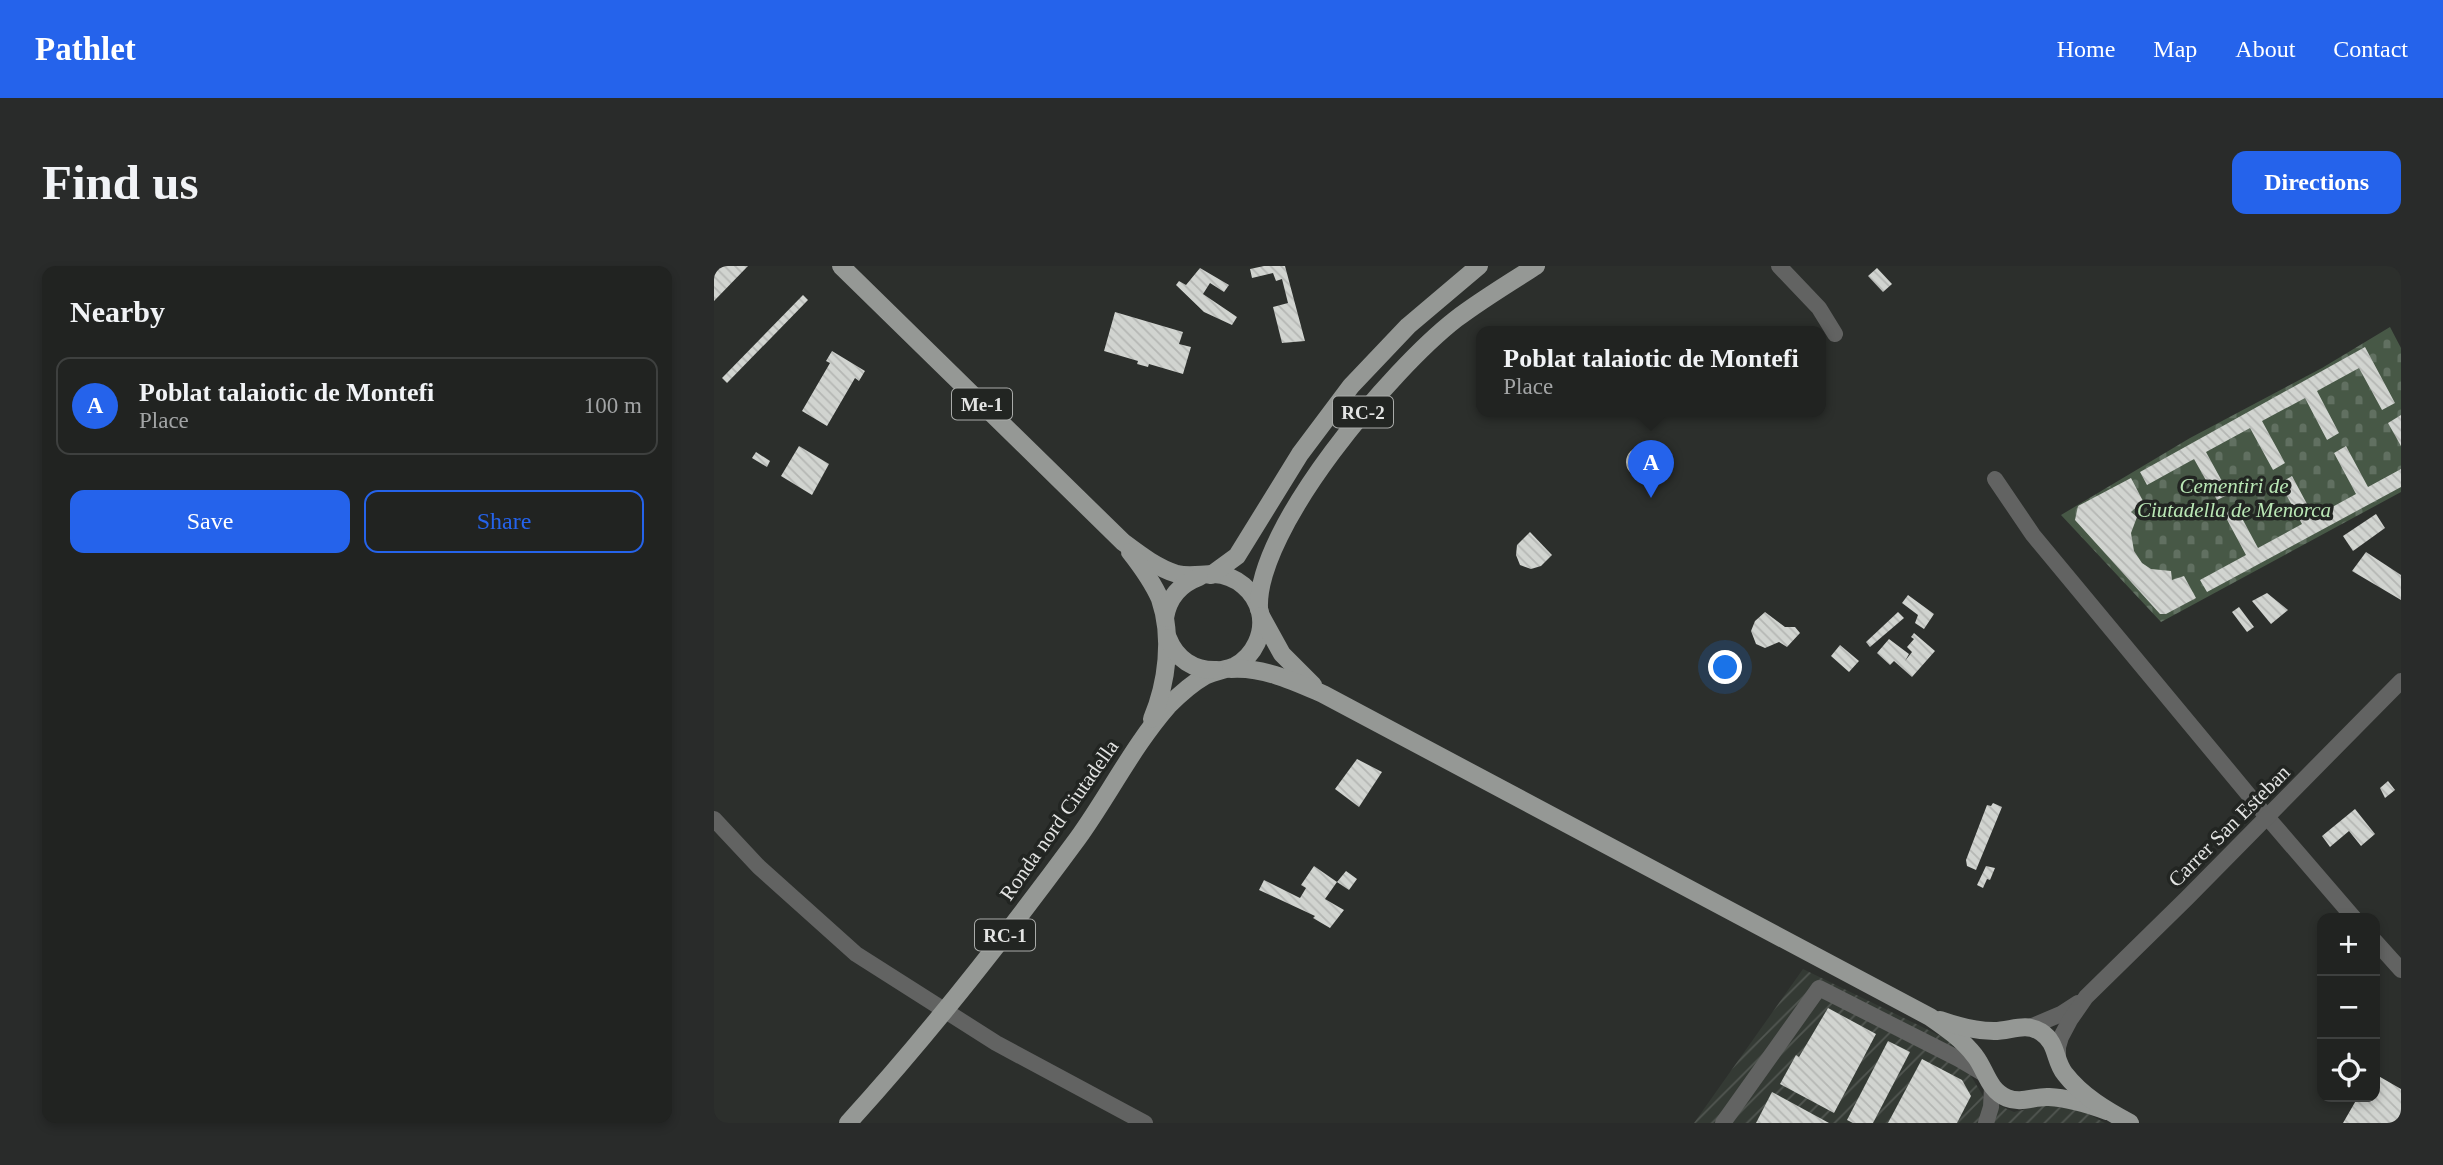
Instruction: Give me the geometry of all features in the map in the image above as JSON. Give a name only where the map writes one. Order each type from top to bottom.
[{"type":"main road","name":"Me-1","points":[[841,266],[1123,542],[1142,557],[1163,568],[1189,576],[1226,576],[1237,581],[1254,598],[1282,654],[1301,676],[1324,694]]},
{"type":"main road","name":"RC-2","points":[[1206,575],[1224,568],[1237,556],[1300,454],[1351,386],[1408,326],[1479,266]]},
{"type":"main road","name":"RC-2","points":[[1260,612],[1259,586],[1275,544],[1309,486],[1366,409],[1415,357],[1455,320],[1536,266]]},
{"type":"main road","name":"Me-1","points":[[1123,542],[1160,599],[1173,649],[1184,661],[1198,668],[1250,668],[1324,694],[1930,1017],[1955,1025],[1995,1031],[2030,1027]]},
{"type":"main road","points":[[1166,629],[1167,607],[1175,593],[1187,582],[1206,575]]},
{"type":"main road","points":[[1224,670],[1252,652],[1261,631],[1260,612]]},
{"type":"main road","name":"RC-1","points":[[1145,735],[1159,701],[1166,664],[1166,629]]},
{"type":"main road","name":"RC-1","points":[[1145,735],[1182,692],[1207,675],[1224,670]]},
{"type":"main road","name":"Ronda nord Ciutadella","points":[[848,1123],[946,1012],[1090,821],[1145,735]]},
{"type":"main road","name":"Me-1","points":[[1930,1017],[1975,1055],[1999,1094],[2017,1101]]},
{"type":"main road","points":[[2030,1027],[2048,1038],[2064,1074],[2079,1090],[2107,1111],[2130,1123]]},
{"type":"main road","points":[[1987,1078],[1986,1049],[1996,1036],[2009,1028]]},
{"type":"main road","points":[[2037,1098],[2053,1082],[2058,1059]]},
{"type":"main road","points":[[2017,1101],[2037,1098],[2073,1100],[2107,1111]]},
{"type":"street","points":[[1779,266],[1819,308],[1835,334]]},
{"type":"street","points":[[1995,479],[2033,536],[2350,913]]},
{"type":"street","name":"Carrer San Esteban","points":[[2058,1059],[2057,1047],[2061,1037],[2086,997],[2401,681]]},
{"type":"street","points":[[714,820],[759,867],[856,954],[996,1043],[1145,1123]]},
{"type":"street","points":[[2380,947],[2401,970]]},
{"type":"street","points":[[1723,1123],[1819,988],[1959,1059],[1987,1078],[1991,1107],[1988,1123]]},
{"type":"street","name":"Carrer San Esteban","points":[[2030,1027],[2061,1014],[2086,997]]},
{"type":"street","points":[[1988,1123],[2003,1108],[2017,1101]]},
{"type":"shaded area","points":[[1803,969],[1949,1040],[1985,1099],[2014,1112],[2043,1105],[2081,1110],[2105,1123],[1694,1123]]},
{"type":"green space","name":"Cementiri de Ciutadella de Menorca","points":[[2390,327],[2401,348],[2401,492],[2161,622],[2061,515],[2190,438],[2322,368]]},
{"type":"building","points":[[714,266],[748,266],[714,301]]},
{"type":"building","points":[[1285,266],[1305,341],[1282,343],[1273,307],[1288,303],[1282,279],[1276,281],[1273,273],[1252,278],[1250,269]]},
{"type":"building","points":[[1200,268],[1229,285],[1224,292],[1210,283],[1203,294],[1237,317],[1232,325],[1204,312],[1176,285],[1179,281],[1186,285]]},
{"type":"building","points":[[1877,268],[1892,284],[1883,292],[1868,276]]},
{"type":"building","points":[[803,295],[808,300],[727,383],[722,378]]},
{"type":"building","points":[[1115,312],[1183,332],[1179,344],[1191,347],[1183,374],[1149,364],[1148,367],[1137,364],[1138,361],[1104,351]]},
{"type":"building","points":[[2365,347],[2395,403],[2382,410],[2359,368],[2317,391],[2339,433],[2327,440],[2305,398],[2262,421],[2285,463],[2273,470],[2250,428],[2206,452],[2229,494],[2217,500],[2194,459],[2147,485],[2140,472]]},
{"type":"building","points":[[832,351],[865,371],[859,381],[855,378],[827,426],[802,411],[830,363],[826,361]]},
{"type":"building","points":[[2401,415],[2401,446],[2388,423]]},
{"type":"building","points":[[799,446],[829,464],[812,495],[781,476]]},
{"type":"building","points":[[2346,446],[2368,487],[2401,469],[2401,487],[2207,592],[2200,580],[2246,555],[2224,514],[2236,507],[2258,548],[2302,524],[2280,483],[2292,476],[2314,517],[2356,494],[2334,453]]},
{"type":"building","points":[[1641,447],[1651,452],[1656,462],[1651,472],[1641,477],[1631,472],[1626,462],[1631,452]]},
{"type":"building","points":[[756,452],[770,461],[767,467],[752,458]]},
{"type":"building","points":[[2131,478],[2143,501],[2131,512],[2137,517],[2131,533],[2134,551],[2142,563],[2151,569],[2171,571],[2172,580],[2184,576],[2196,598],[2166,614],[2160,614],[2075,520],[2078,506]]},
{"type":"building","points":[[2376,514],[2385,528],[2353,551],[2343,536]]},
{"type":"building","points":[[1530,532],[1552,555],[1541,566],[1531,569],[1520,565],[1516,555],[1517,545]]},
{"type":"building","points":[[2366,552],[2401,575],[2401,600],[2352,571]]},
{"type":"building","points":[[2267,593],[2288,610],[2271,624],[2252,601]]},
{"type":"building","points":[[1908,595],[1934,614],[1924,629],[1915,623],[1918,615],[1902,603]]},
{"type":"building","points":[[2239,607],[2254,627],[2247,632],[2232,612]]},
{"type":"building","points":[[1765,612],[1785,627],[1795,627],[1800,633],[1787,647],[1779,642],[1765,648],[1756,644],[1751,631],[1755,621]]},
{"type":"building","points":[[1898,612],[1904,618],[1870,647],[1866,642]]},
{"type":"building","points":[[1914,633],[1935,651],[1912,677],[1894,661],[1890,665],[1877,653],[1889,639],[1909,654],[1905,661],[1912,652],[1907,647],[1914,639],[1911,637]]},
{"type":"building","points":[[1840,645],[1859,661],[1849,672],[1831,656]]},
{"type":"building","points":[[1357,759],[1382,772],[1359,807],[1335,789]]},
{"type":"building","points":[[2388,781],[2395,790],[2385,798],[2380,788]]},
{"type":"building","points":[[1993,803],[2002,807],[1976,870],[1967,866],[1966,860],[1987,805],[1991,806]]},
{"type":"building","points":[[2355,809],[2375,834],[2361,846],[2349,831],[2330,847],[2322,836]]},
{"type":"building","points":[[1314,866],[1337,882],[1325,899],[1344,910],[1330,928],[1313,918],[1315,916],[1259,890],[1264,880],[1300,898],[1306,888],[1301,885]]},
{"type":"building","points":[[1986,866],[1995,868],[1983,888],[1977,885]]},
{"type":"building","points":[[1346,871],[1357,879],[1349,890],[1337,882]]},
{"type":"building","points":[[1828,1008],[1876,1034],[1834,1113],[1780,1084]]},
{"type":"building","points":[[1888,1041],[1910,1052],[1873,1123],[1853,1123],[1847,1120]]},
{"type":"building","points":[[1922,1059],[1962,1080],[1971,1096],[1957,1123],[1888,1123]]},
{"type":"building","points":[[2380,1077],[2401,1089],[2401,1123],[2343,1123],[2355,1102],[2380,1102]]},
{"type":"building","points":[[1772,1092],[1829,1123],[1756,1123]]},
{"type":"place","name":"Poblat talaiotic de Montefi","points":[[1651,498]]}]
